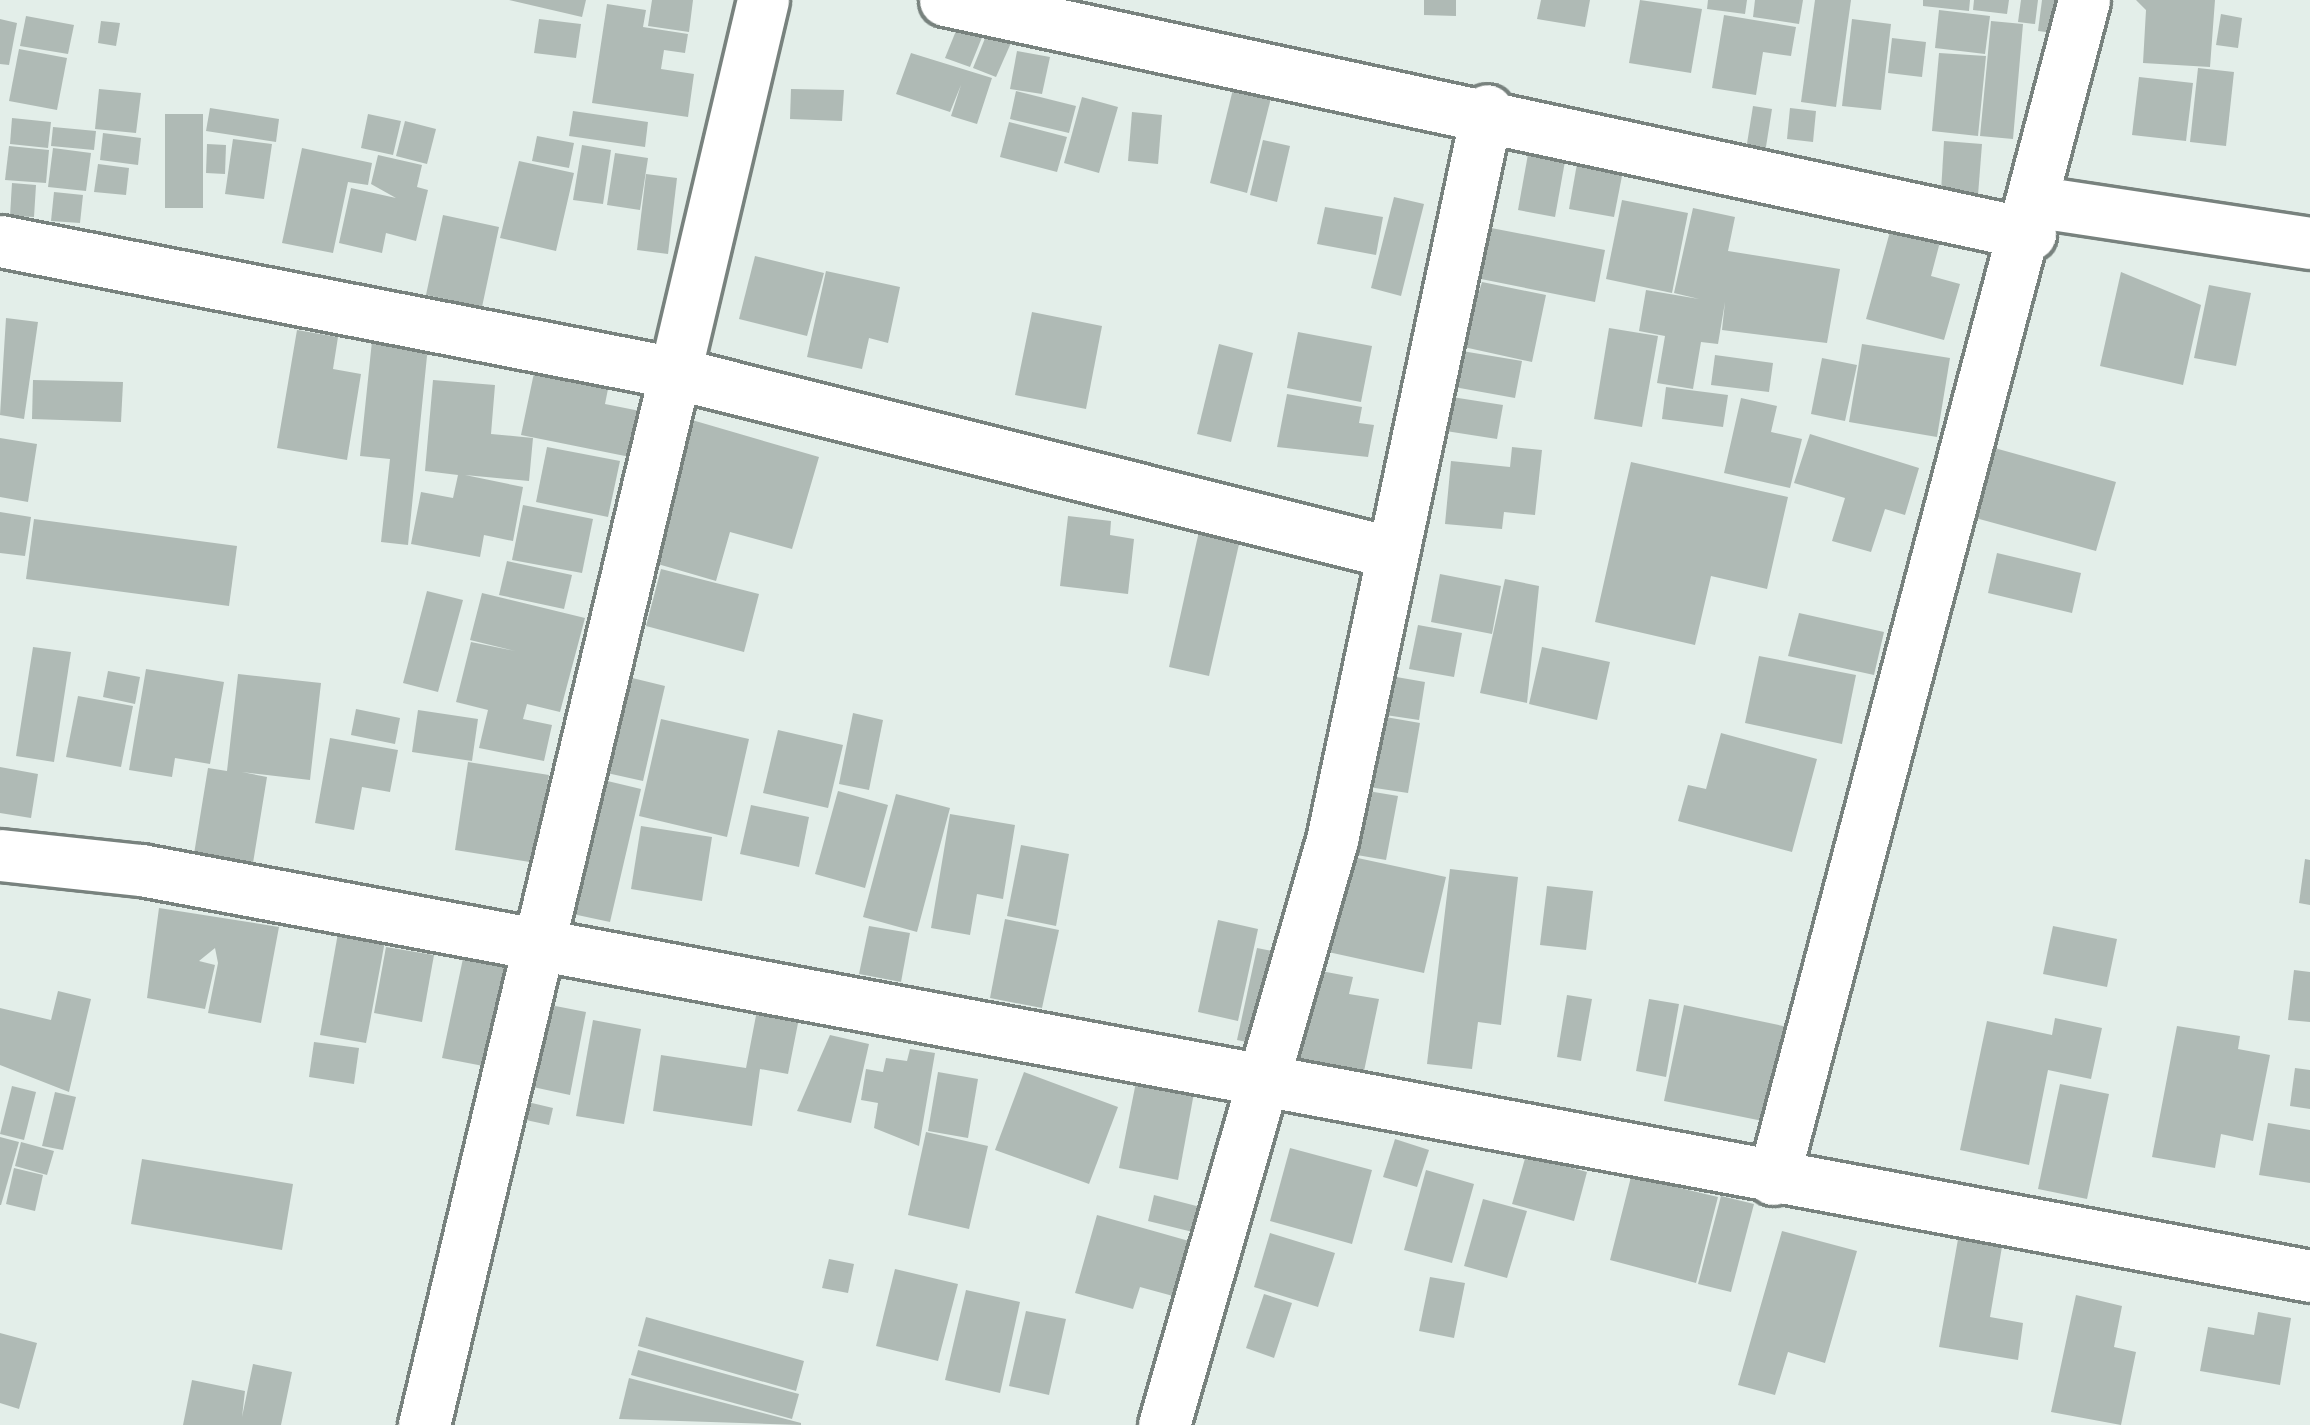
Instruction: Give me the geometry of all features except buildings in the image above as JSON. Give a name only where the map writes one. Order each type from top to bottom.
[{"type":"street","points":[[424,1425],[764,0]]},
{"type":"street","points":[[945,0],[2035,218],[2310,243]]},
{"type":"street","points":[[1773,1179],[2035,218],[2084,0]]},
{"type":"street","points":[[1164,1425],[1272,1077],[1393,553],[1486,110]]},
{"type":"street","points":[[0,241],[675,373],[1393,553]]},
{"type":"street","points":[[0,855],[142,870],[1272,1077],[1773,1179],[2310,1276]]}]
